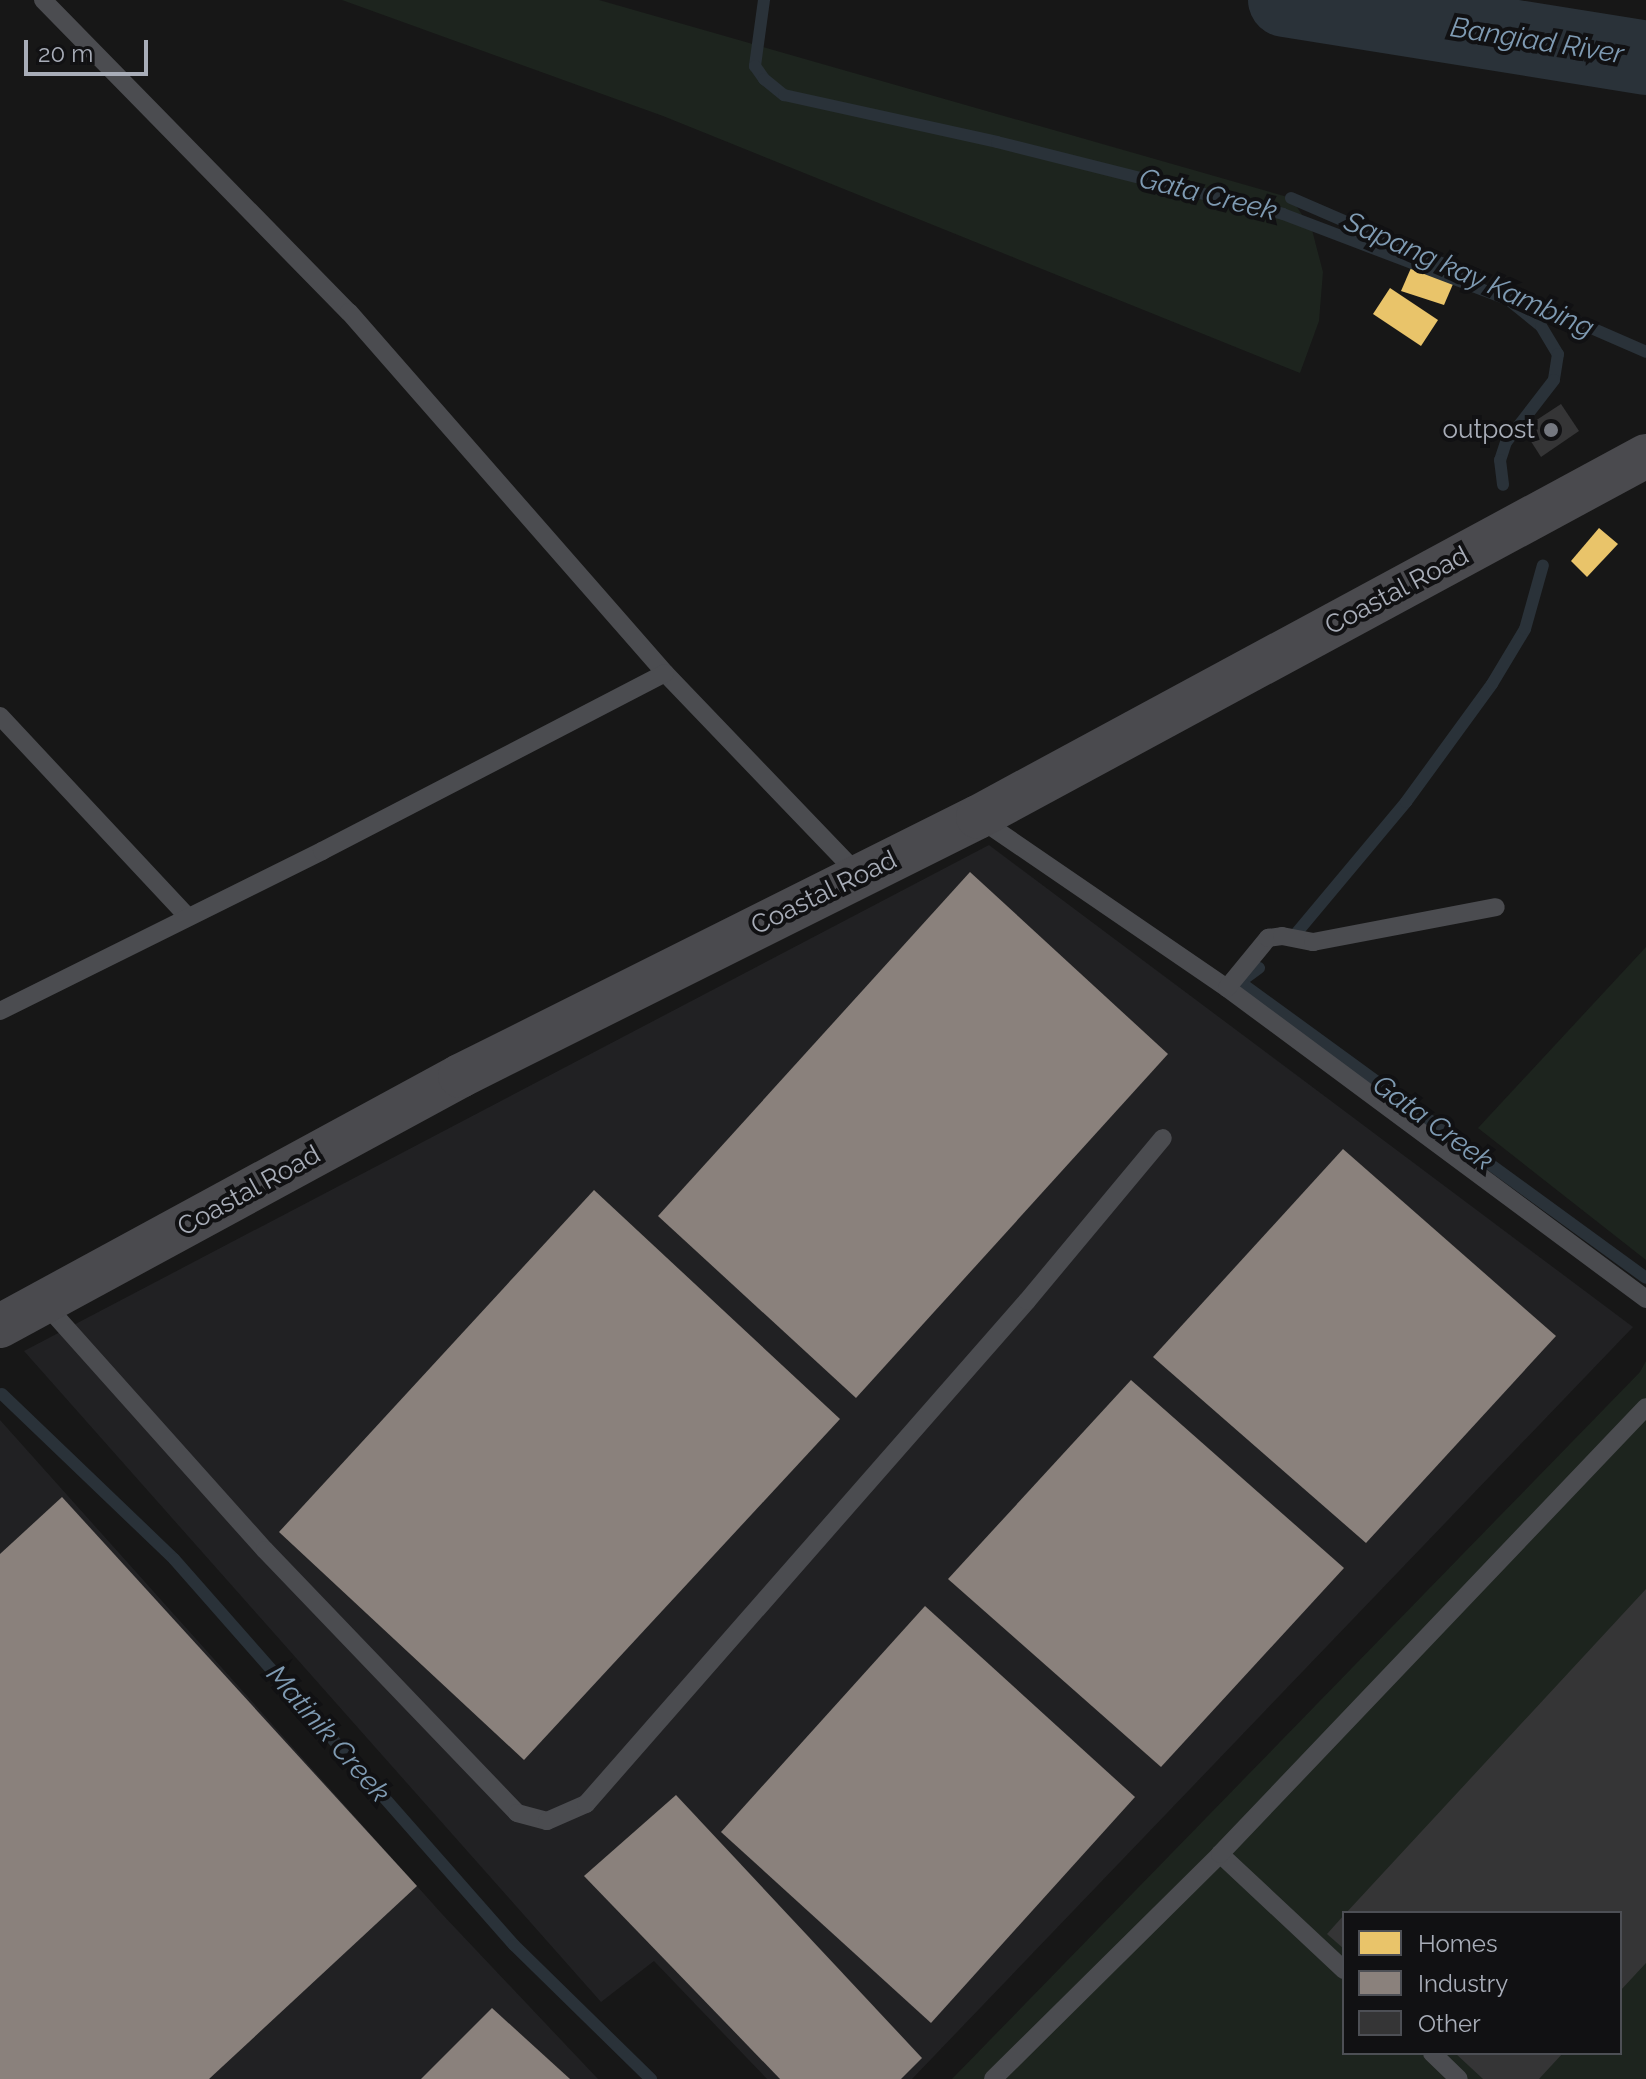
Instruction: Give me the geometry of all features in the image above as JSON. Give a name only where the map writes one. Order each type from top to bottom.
[{"type":"main road","name":"Coastal Road","points":[[0,1326],[460,1076],[978,817],[1646,456]]},
{"type":"lane","points":[[43,0],[349,312],[665,673],[859,875]]},
{"type":"lane","points":[[0,1011],[665,673]]},
{"type":"lane","points":[[0,716],[188,917]]},
{"type":"lane","points":[[978,817],[1227,988],[1646,1299]]},
{"type":"lane","points":[[1227,988],[1268,938],[1282,936],[1313,942],[1496,907]]},
{"type":"lane","points":[[44,1303],[254,1538],[517,1813],[547,1821],[586,1804],[1027,1301],[1163,1138]]},
{"type":"lane","points":[[993,2079],[1220,1854],[1646,1407]]},
{"type":"lane","points":[[1220,1854],[1342,1968]]},
{"type":"lane","points":[[1434,2055],[1459,2079]]},
{"type":"shaded area","points":[[342,0],[599,0],[1291,198],[1312,230],[1323,272],[1319,321],[1300,373],[663,116]]},
{"type":"shaded area","points":[[989,845],[1633,1327],[912,2079],[767,2079],[654,1961],[601,2002],[24,1351]]},
{"type":"shaded area","points":[[1646,947],[1646,1260],[1478,1128]]},
{"type":"shaded area","points":[[1646,1361],[1646,2079],[952,2079],[1640,1372]]},
{"type":"shaded area","points":[[0,1420],[442,1914],[598,2079],[0,2079]]},
{"type":"building: Homes","points":[[1411,268],[1453,284],[1444,305],[1401,291]]},
{"type":"building: Homes","points":[[1390,288],[1438,320],[1421,346],[1373,314]]},
{"type":"building: Homes","points":[[1599,528],[1618,544],[1587,577],[1571,561]]},
{"type":"building: Industry","points":[[970,872],[1168,1054],[856,1398],[658,1216]]},
{"type":"building: Industry","points":[[1343,1149],[1556,1336],[1366,1543],[1153,1357]]},
{"type":"building: Industry","points":[[594,1190],[840,1419],[524,1760],[279,1532]]},
{"type":"building: Industry","points":[[1131,1380],[1344,1568],[1161,1767],[948,1579]]},
{"type":"building: Industry","points":[[62,1497],[417,1886],[209,2079],[0,2079],[0,1554]]},
{"type":"building: Industry","points":[[925,1606],[1135,1797],[931,2023],[721,1832]]},
{"type":"building: Industry","points":[[676,1795],[922,2058],[901,2079],[780,2079],[584,1876]]},
{"type":"building: Industry","points":[[492,2008],[570,2079],[421,2079]]},
{"type":"building: Other","name":"outpost","points":[[1561,404],[1579,431],[1541,457],[1523,429]]},
{"type":"building: Other","points":[[1646,1589],[1646,1963],[1622,1989],[1622,1911],[1348,1911]]},
{"type":"building: Other","points":[[1342,1917],[1342,1947],[1327,1934]]},
{"type":"building: Other","points":[[1457,2055],[1561,2055],[1539,2079],[1483,2079]]},
{"type":"waterway","name":"Gata Creek","points":[[764,0],[755,66],[764,79],[784,95],[997,142],[1283,214],[1509,300],[1541,326],[1558,354],[1554,380],[1506,442],[1500,460],[1503,485]]},
{"type":"waterway","name":"Bangiad River","points":[[1285,0],[1646,58]]},
{"type":"waterway","name":"Sapang kay Kambing","points":[[1291,198],[1478,279]]},
{"type":"waterway","name":"Sapang kay Kambing","points":[[1502,289],[1646,352]]},
{"type":"waterway","name":"Gata Creek","points":[[1294,936],[1406,802],[1492,684],[1525,629],[1543,565]]},
{"type":"waterway","name":"Gata Creek","points":[[1259,968],[1240,982],[1646,1278]]},
{"type":"waterway","name":"Matinik Creek","points":[[2,1394],[174,1559],[514,1945],[651,2079]]},
{"type":"place","name":"outpost","points":[[1551,430]]}]
